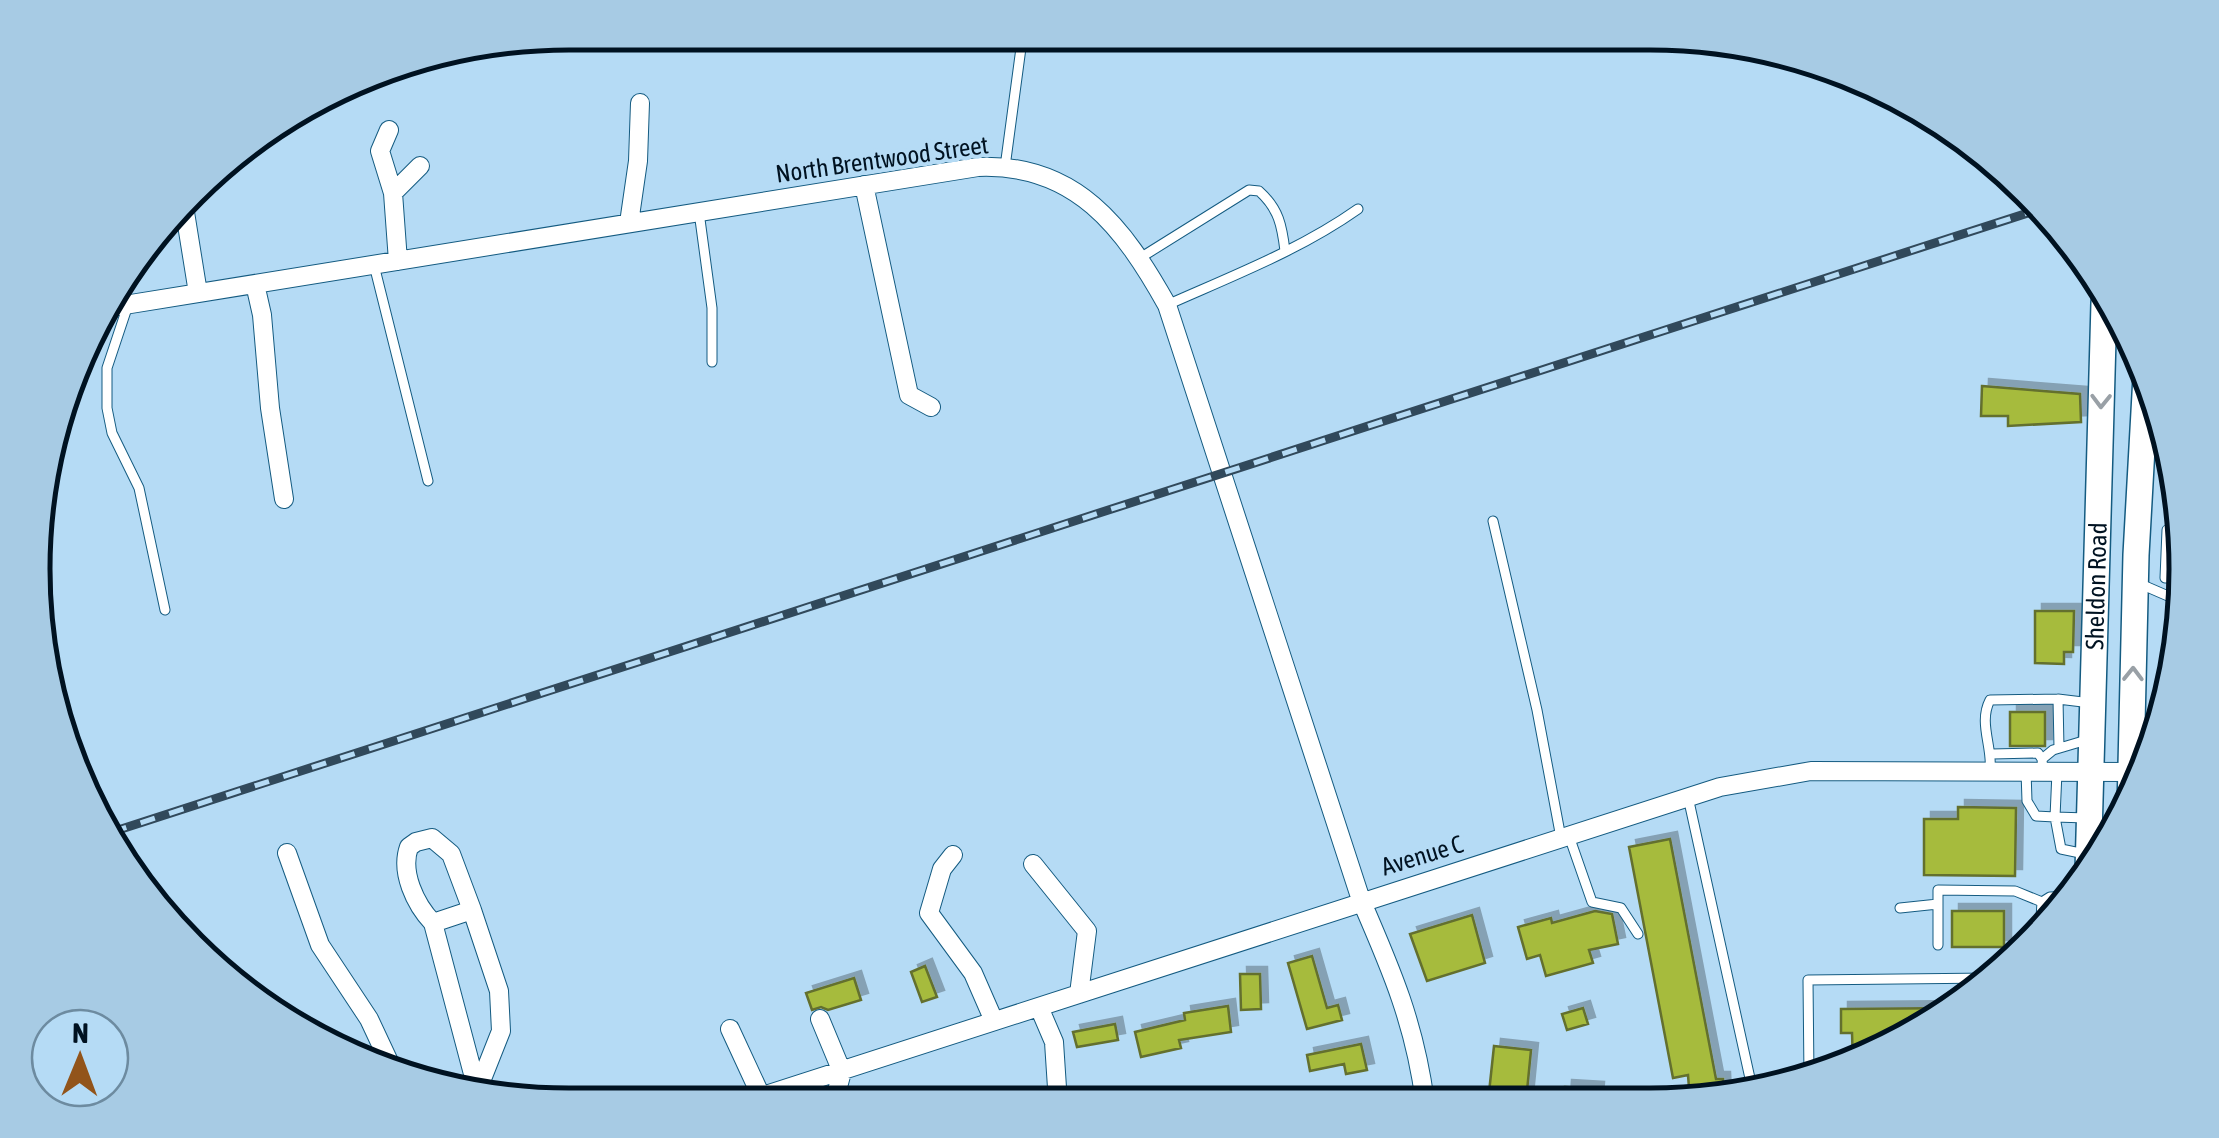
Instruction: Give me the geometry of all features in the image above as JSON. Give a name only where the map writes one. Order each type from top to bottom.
[{"type":"main road","name":"Sheldon Road","points":[[2089,844],[2108,326]]},
{"type":"main road","name":"Sheldon Road","points":[[2136,750],[2135,583],[2144,412]]},
{"type":"main road","points":[[2098,556],[2136,555]]},
{"type":"street","points":[[629,223],[638,161],[640,104]]},
{"type":"street","points":[[389,130],[380,151],[393,193],[398,261]]},
{"type":"street","points":[[393,193],[420,166]]},
{"type":"street","name":"North Brentwood Street","points":[[122,306],[978,167],[1005,166],[1087,197],[1121,231],[1167,305],[1361,900],[1399,986],[1415,1036],[1423,1088]]},
{"type":"street","points":[[864,185],[909,394],[931,407]]},
{"type":"street","points":[[186,219],[198,293]]},
{"type":"street","points":[[255,284],[284,499]]},
{"type":"street","name":"Avenue C","points":[[785,1088],[1361,900],[1753,780],[1811,771],[1991,762],[2127,772]]},
{"type":"street","points":[[474,1079],[432,923],[405,867],[409,847],[432,838],[451,854],[498,992],[501,1031],[481,1080]]},
{"type":"street","points":[[286,854],[320,945],[368,1019],[385,1054]]},
{"type":"street","points":[[953,855],[942,868],[928,913],[973,974],[994,1021]]},
{"type":"street","points":[[1033,864],[1087,930],[1078,994]]},
{"type":"street","points":[[432,923],[472,910]]},
{"type":"street","points":[[1039,1007],[1054,1042],[1057,1088]]},
{"type":"street","points":[[820,1019],[841,1069],[837,1088]]},
{"type":"street","points":[[730,1029],[757,1088]]},
{"type":"lane","points":[[1005,166],[1021,50]]},
{"type":"lane","points":[[1140,258],[1249,190],[1260,191],[1276,210],[1286,251]]},
{"type":"lane","points":[[1167,305],[1330,229],[1358,209]]},
{"type":"lane","points":[[700,212],[712,308],[712,362]]},
{"type":"lane","points":[[374,265],[428,481]]},
{"type":"lane","points":[[128,305],[107,368],[107,408],[112,433],[139,488],[165,610]]},
{"type":"lane","points":[[1493,521],[1565,837],[1592,902],[1621,908],[1638,934]]},
{"type":"lane","points":[[2168,530],[2165,578],[2169,578]]},
{"type":"lane","points":[[2136,555],[2166,556]]},
{"type":"lane","points":[[2135,583],[2168,596]]},
{"type":"lane","points":[[2058,699],[2059,748]]},
{"type":"lane","points":[[1991,762],[1985,710],[1990,700],[2094,703]]},
{"type":"lane","points":[[2090,818],[2036,816],[2029,808],[2042,768],[2059,748],[2093,739]]},
{"type":"lane","points":[[2042,768],[2061,849],[2081,859]]},
{"type":"lane","points":[[1688,798],[1751,1078]]},
{"type":"lane","points":[[1938,944],[1938,890],[2015,892],[2042,902]]},
{"type":"lane","points":[[2042,909],[2042,902],[2053,896]]},
{"type":"lane","points":[[1900,908],[1938,904]]},
{"type":"lane","points":[[1809,1062],[1808,980],[1969,978]]},
{"type":"building","points":[[1982,386],[2080,394],[2081,422],[2008,426],[2008,416],[1981,416]]},
{"type":"building","points":[[2035,611],[2074,611],[2073,652],[2064,652],[2064,664],[2035,663]]},
{"type":"building","points":[[2010,712],[2045,712],[2045,746],[2010,746]]},
{"type":"building","points":[[1958,807],[2016,808],[2015,876],[1924,875],[1924,819],[1958,819]]},
{"type":"building","points":[[1670,839],[1716,1079],[1723,1079],[1723,1083],[1689,1087],[1688,1075],[1673,1078],[1629,847]]},
{"type":"building","points":[[1595,911],[1612,914],[1618,944],[1589,950],[1593,963],[1546,976],[1540,955],[1527,959],[1518,927],[1551,918],[1552,923]]},
{"type":"building","points":[[1952,911],[2004,911],[2004,947],[1952,947]]},
{"type":"building","points":[[1472,915],[1485,963],[1427,981],[1410,934]]},
{"type":"building","points":[[1312,956],[1327,1008],[1338,1005],[1342,1020],[1307,1029],[1288,963]]},
{"type":"building","points":[[925,966],[937,997],[922,1002],[911,972]]},
{"type":"building","points":[[1240,974],[1260,974],[1261,1009],[1241,1010]]},
{"type":"building","points":[[854,978],[861,1000],[828,1010],[812,1010],[806,993]]},
{"type":"building","points":[[1228,1006],[1231,1032],[1179,1040],[1181,1048],[1141,1057],[1135,1032],[1185,1020],[1184,1013]]},
{"type":"building","points":[[1583,1008],[1588,1024],[1567,1030],[1562,1014]]},
{"type":"building","points":[[1926,1008],[1852,1046],[1852,1033],[1841,1033],[1841,1009]]},
{"type":"building","points":[[1115,1024],[1118,1040],[1077,1047],[1073,1032]]},
{"type":"building","points":[[1361,1044],[1367,1070],[1346,1074],[1344,1064],[1310,1071],[1307,1055]]},
{"type":"building","points":[[1494,1046],[1531,1050],[1527,1088],[1490,1088]]},
{"type":"railway","points":[[121,829],[2027,213]]}]
